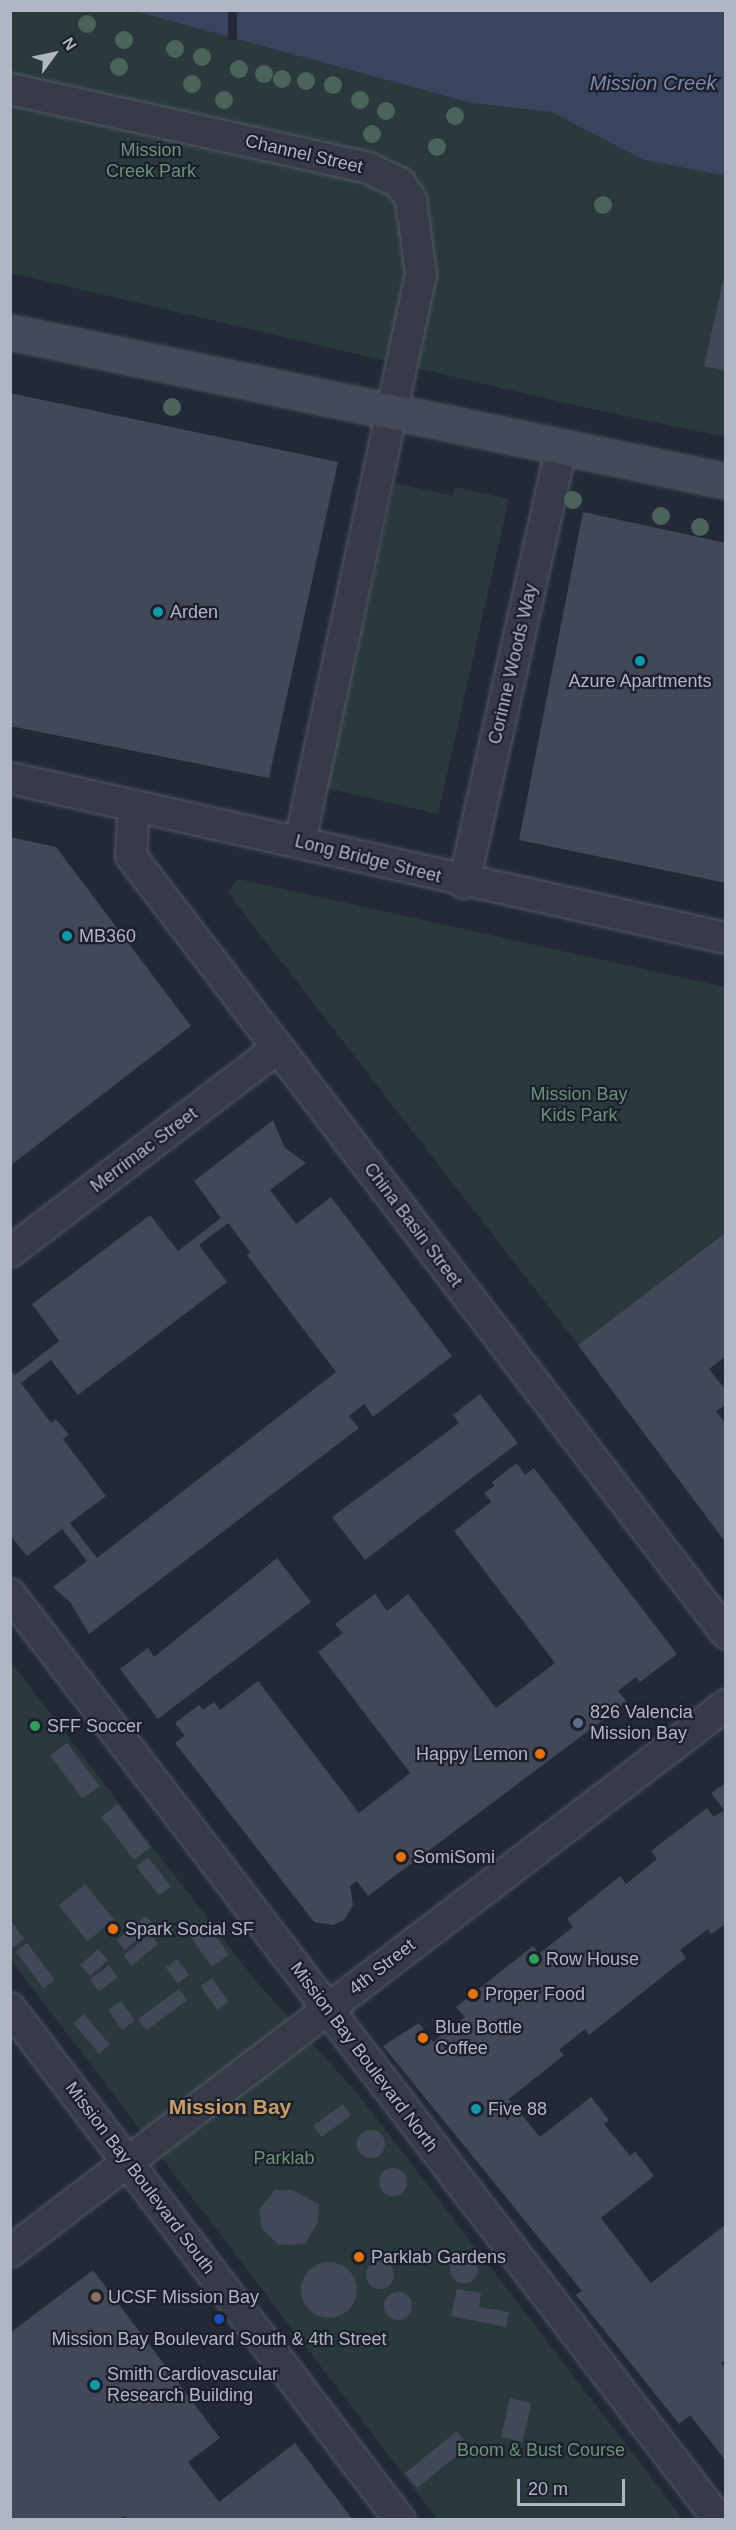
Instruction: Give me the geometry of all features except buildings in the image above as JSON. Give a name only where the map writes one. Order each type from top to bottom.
[{"type":"street","name":"Channel Street","points":[[10,89],[368,168],[400,183],[411,200],[421,274],[392,412]]},
{"type":"street","points":[[10,333],[726,481]]},
{"type":"street","points":[[300,842],[392,412]]},
{"type":"street","name":"Corinne Woods Way","points":[[464,883],[562,446]]},
{"type":"street","name":"Long Bridge Street","points":[[10,778],[300,842],[464,883],[726,939]]},
{"type":"street","name":"China Basin Street","points":[[134,807],[131,855],[726,1633]]},
{"type":"street","name":"Merrimac Street","points":[[10,1252],[278,1048]]},
{"type":"street","name":"Mission Bay Boulevard North","points":[[10,1594],[718,2520]]},
{"type":"street","name":"4th Street","points":[[10,2252],[726,1705]]},
{"type":"street","name":"Mission Bay Boulevard South","points":[[10,2008],[400,2520]]},
{"type":"green space","name":"Mission Creek Park","points":[[11,11],[134,11],[471,103],[551,112],[644,160],[725,176],[725,437],[578,406],[11,273]]},
{"type":"green space","points":[[395,483],[453,496],[455,487],[509,499],[438,814],[326,788]]},
{"type":"green space","name":"Mission Bay Kids Park","points":[[238,879],[725,987],[725,1232],[578,1345],[228,893]]},
{"type":"green space","name":"Parklab","points":[[10,1661],[255,1980],[358,2094],[683,2519],[437,2519],[11,1960]]},
{"type":"water","name":"Mission Creek","points":[[134,11],[725,11],[725,176],[644,160],[551,112],[471,103]]},
{"type":"pier","points":[[228,11],[237,11],[237,40],[228,40]]},
{"type":"place","name":"Arden","points":[[158,612]]},
{"type":"place","name":"Azure Apartments","points":[[640,661]]},
{"type":"place","name":"MB360","points":[[67,936]]},
{"type":"place","name":"826 Valencia Mission Bay","points":[[578,1723]]},
{"type":"place","name":"SFF Soccer","points":[[35,1726]]},
{"type":"place","name":"Happy Lemon","points":[[540,1754]]},
{"type":"place","name":"SomiSomi","points":[[401,1857]]},
{"type":"place","name":"Spark Social SF","points":[[113,1929]]},
{"type":"place","name":"Row House","points":[[534,1959]]},
{"type":"place","name":"Proper Food","points":[[473,1994]]},
{"type":"place","name":"Blue Bottle Coffee","points":[[423,2038]]},
{"type":"place","name":"Five 88","points":[[476,2109]]},
{"type":"place","name":"Parklab Gardens","points":[[359,2257]]},
{"type":"place","name":"UCSF Mission Bay","points":[[96,2297]]},
{"type":"place","name":"Mission Bay Boulevard South & 4th Street","points":[[219,2319]]},
{"type":"place","name":"Smith Cardiovascular Research Building","points":[[95,2385]]},
{"type":"district","name":"Mission Bay","points":[[230,2107]]},
{"type":"park label","name":"Boom & Bust Course","points":[[541,2450]]}]
